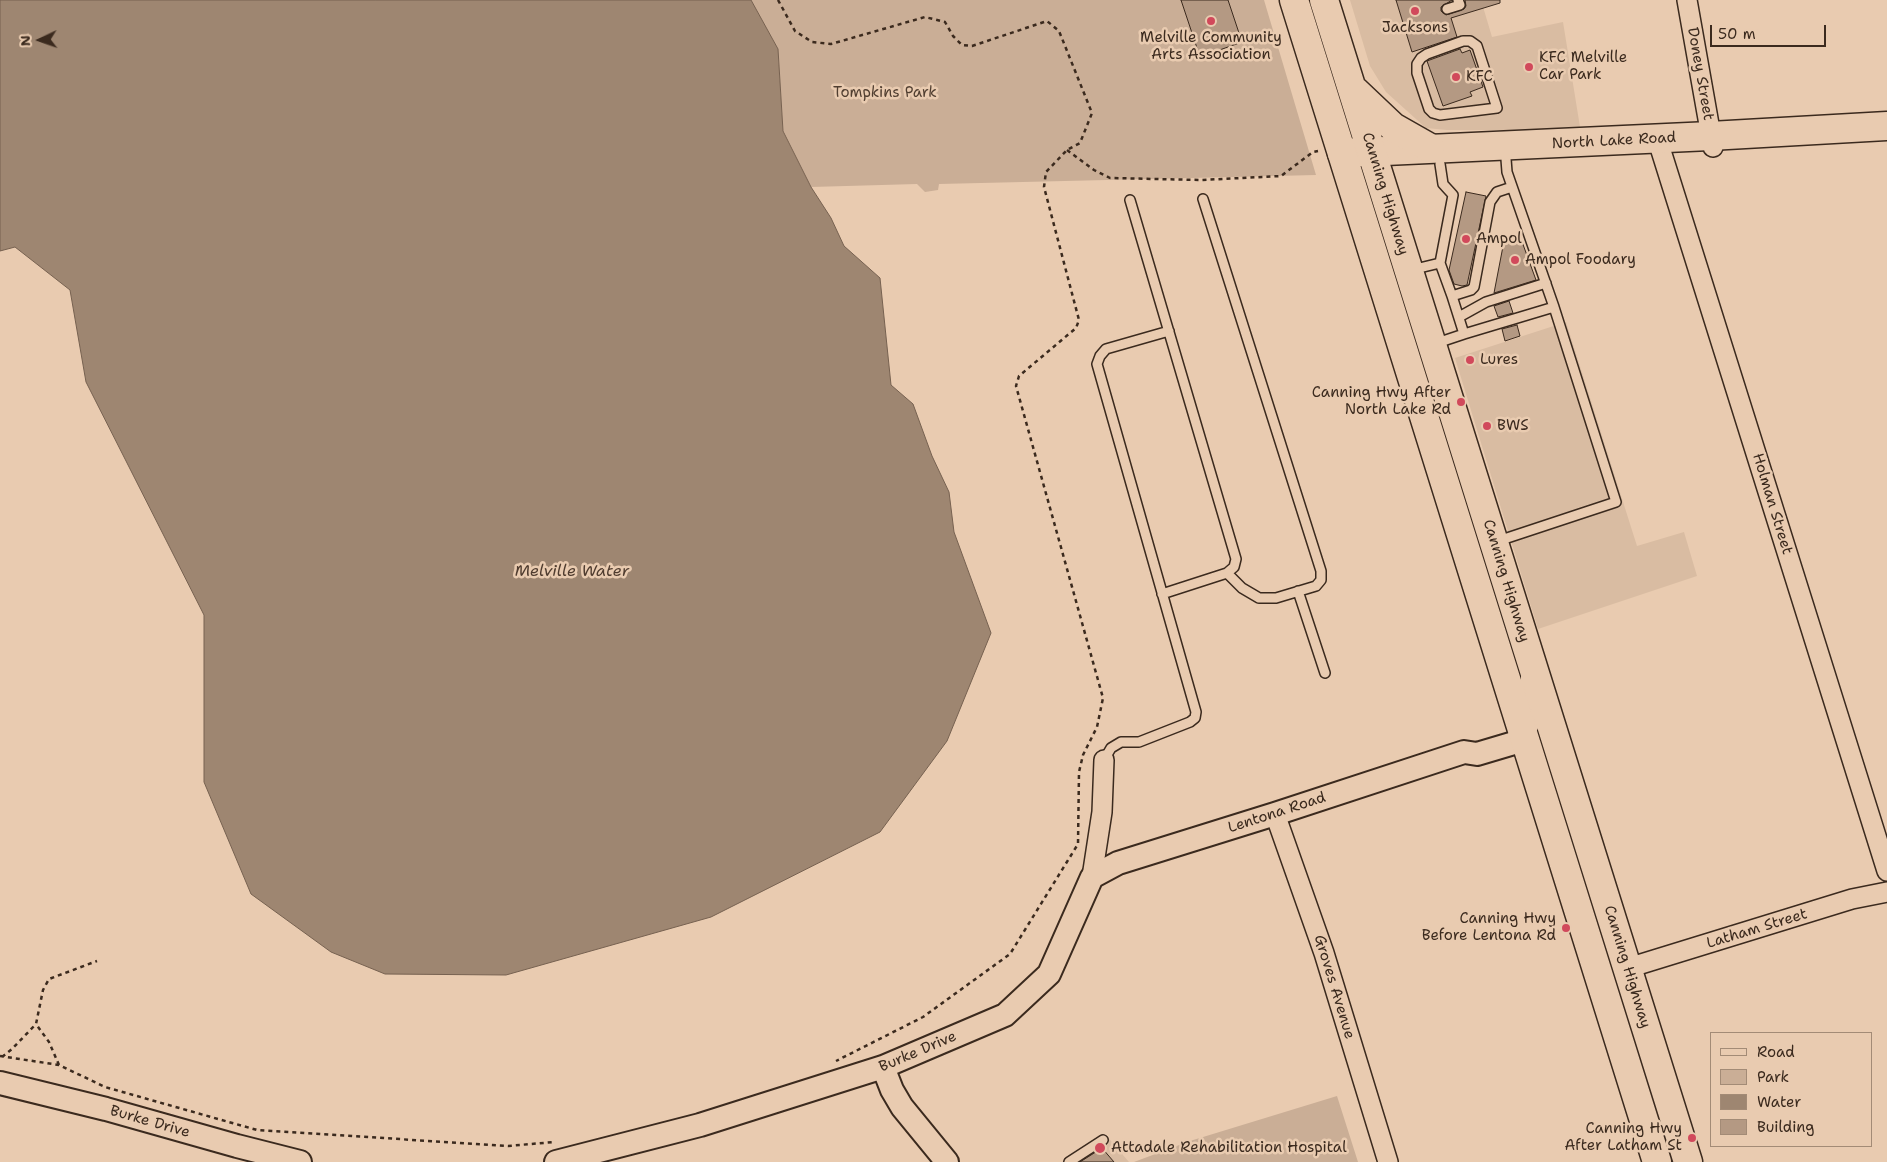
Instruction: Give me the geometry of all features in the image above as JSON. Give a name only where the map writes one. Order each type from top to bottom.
[{"type":"main road","name":"Canning Highway","points":[[1294,0],[1336,158],[1523,734],[1657,1162]]},
{"type":"main road","name":"Canning Highway","points":[[1324,0],[1688,1162]]},
{"type":"main road","points":[[1352,89],[1392,127],[1435,156]]},
{"type":"main road","name":"North Lake Road","points":[[1712,142],[1887,126]]},
{"type":"main road","name":"North Lake Road","points":[[1336,158],[1375,160],[1435,156],[1522,146],[1887,138]]},
{"type":"main road","name":"North Lake Road","points":[[1435,156],[1506,159],[1659,144]]},
{"type":"street","name":"Doney Street","points":[[1687,0],[1712,142]]},
{"type":"street","name":"Holman Street","points":[[1659,144],[1887,871]]},
{"type":"street","points":[[1523,734],[1531,717],[1533,667]]},
{"type":"street","name":"Lentona Road","points":[[1092,877],[1118,862],[1275,814],[1464,752],[1474,742],[1511,728],[1549,746],[1560,754]]},
{"type":"street","name":"Burke Drive","points":[[562,1156],[700,1125],[883,1067],[1005,1014],[1049,974],[1092,877],[1102,812],[1104,760]]},
{"type":"street","name":"Groves Avenue","points":[[1275,814],[1324,953],[1388,1162]]},
{"type":"street","name":"Latham Street","points":[[1628,968],[1852,899],[1887,892]]},
{"type":"street","points":[[883,1067],[892,1090],[902,1107],[947,1162]]},
{"type":"street","name":"Burke Drive","points":[[0,1083],[106,1109],[235,1154],[300,1162]]},
{"type":"lane","points":[[1447,10],[1460,6],[1458,0]]},
{"type":"lane","points":[[1463,41],[1474,42],[1477,46],[1497,108],[1440,115],[1433,113],[1429,110],[1417,72],[1417,64],[1427,54],[1463,41]]},
{"type":"lane","points":[[1435,156],[1442,184],[1454,195],[1440,263],[1464,334]]},
{"type":"lane","points":[[1494,542],[1616,502],[1554,307],[1507,172],[1506,159]]},
{"type":"lane","points":[[1452,296],[1471,290],[1474,287],[1490,202],[1497,192],[1512,187]]},
{"type":"lane","points":[[1203,199],[1321,571],[1321,580],[1316,586],[1276,598],[1259,598],[1242,588],[1227,572]]},
{"type":"lane","points":[[1130,200],[1236,559],[1234,567],[1227,572],[1162,594]]},
{"type":"lane","points":[[1409,270],[1440,263]]},
{"type":"lane","points":[[1459,317],[1486,302],[1546,283]]},
{"type":"lane","points":[[1432,345],[1554,307]]},
{"type":"lane","points":[[1104,760],[1111,748],[1121,742],[1138,742],[1190,722],[1195,718],[1196,712],[1097,364],[1100,356],[1106,350],[1169,331]]},
{"type":"lane","points":[[1298,591],[1325,673]]},
{"type":"lane","points":[[1069,1162],[1103,1140]]},
{"type":"path","points":[[778,0],[795,32],[812,42],[831,44],[925,17],[945,22],[953,36],[962,45],[972,46],[1047,21],[1059,31],[1092,113],[1080,143],[1066,150],[1046,172],[1044,187],[1078,320],[1076,328],[1019,376],[1016,386],[1103,698],[1097,727],[1083,755],[1079,772],[1078,844],[1010,954],[922,1017],[834,1062]]},
{"type":"path","points":[[1066,150],[1094,170],[1110,178],[1202,180],[1281,176],[1313,152],[1336,158]]},
{"type":"path","points":[[1,1057],[12,1049],[26,1032],[36,1024],[44,990],[49,979],[97,961]]},
{"type":"path","points":[[36,1024],[49,1042],[59,1065]]},
{"type":"path","points":[[1,1057],[59,1065],[105,1086],[257,1130],[508,1146],[562,1156]]},
{"type":"shaded area","points":[[1350,0],[1481,0],[1492,37],[1563,22],[1580,127],[1518,130],[1447,130],[1426,128],[1386,92],[1370,66]]},
{"type":"shaded area","points":[[1566,322],[1637,546],[1684,532],[1697,576],[1538,629],[1455,358]]},
{"type":"shaded area","name":"Attadale Rehabilitation Hospital","points":[[1105,1134],[1129,1162],[1062,1162]]},
{"type":"green space","name":"Tompkins Park","points":[[751,0],[1264,0],[1316,175],[939,184],[938,190],[925,192],[917,184],[811,187],[783,130],[778,49]]},
{"type":"green space","points":[[1337,1096],[1358,1162],[1134,1162],[1190,1141]]},
{"type":"water","name":"Melville Water","points":[[0,0],[751,0],[778,49],[783,131],[811,187],[831,218],[844,246],[880,278],[891,385],[913,404],[932,456],[949,492],[954,532],[991,633],[947,741],[880,832],[711,917],[506,975],[385,974],[331,952],[251,894],[204,782],[204,615],[86,382],[70,290],[15,247],[0,251]]},
{"type":"building","name":"Melville Community Arts Association","points":[[1181,0],[1228,0],[1242,42],[1200,57]]},
{"type":"building","points":[[1396,0],[1452,0],[1441,7],[1441,11],[1446,15],[1464,9],[1466,6],[1465,0],[1500,0],[1500,3],[1451,18],[1457,37],[1412,52]]},
{"type":"building","name":"KFC","points":[[1460,49],[1462,53],[1470,50],[1483,87],[1470,92],[1472,96],[1443,106],[1427,61]]},
{"type":"building","name":"Ampol","points":[[1466,192],[1486,196],[1467,285],[1462,286],[1454,284],[1449,270]]},
{"type":"building","name":"Ampol Foodary","points":[[1505,236],[1521,239],[1536,280],[1494,293]]},
{"type":"building","points":[[1509,301],[1513,313],[1498,317],[1494,306]]},
{"type":"building","points":[[1517,325],[1520,336],[1505,341],[1502,329]]},
{"type":"building","points":[[1102,1148],[1114,1162],[1080,1162]]},
{"type":"place","name":"Jacksons","points":[[1415,11]]},
{"type":"place","name":"Melville Community Arts Association","points":[[1211,21]]},
{"type":"place","name":"KFC Melville Car Park","points":[[1529,67]]},
{"type":"place","name":"KFC","points":[[1456,77]]},
{"type":"place","name":"Ampol","points":[[1466,239]]},
{"type":"place","name":"Ampol Foodary","points":[[1515,260]]},
{"type":"place","name":"Lures","points":[[1470,360]]},
{"type":"place","name":"Canning Hwy After North Lake Rd","points":[[1461,402]]},
{"type":"place","name":"BWS","points":[[1487,426]]},
{"type":"place","name":"Canning Hwy Before Lentona Rd","points":[[1566,928]]},
{"type":"place","name":"Canning Hwy After Latham St","points":[[1692,1138]]},
{"type":"place","name":"Attadale Rehabilitation Hospital","points":[[1100,1148]]}]
